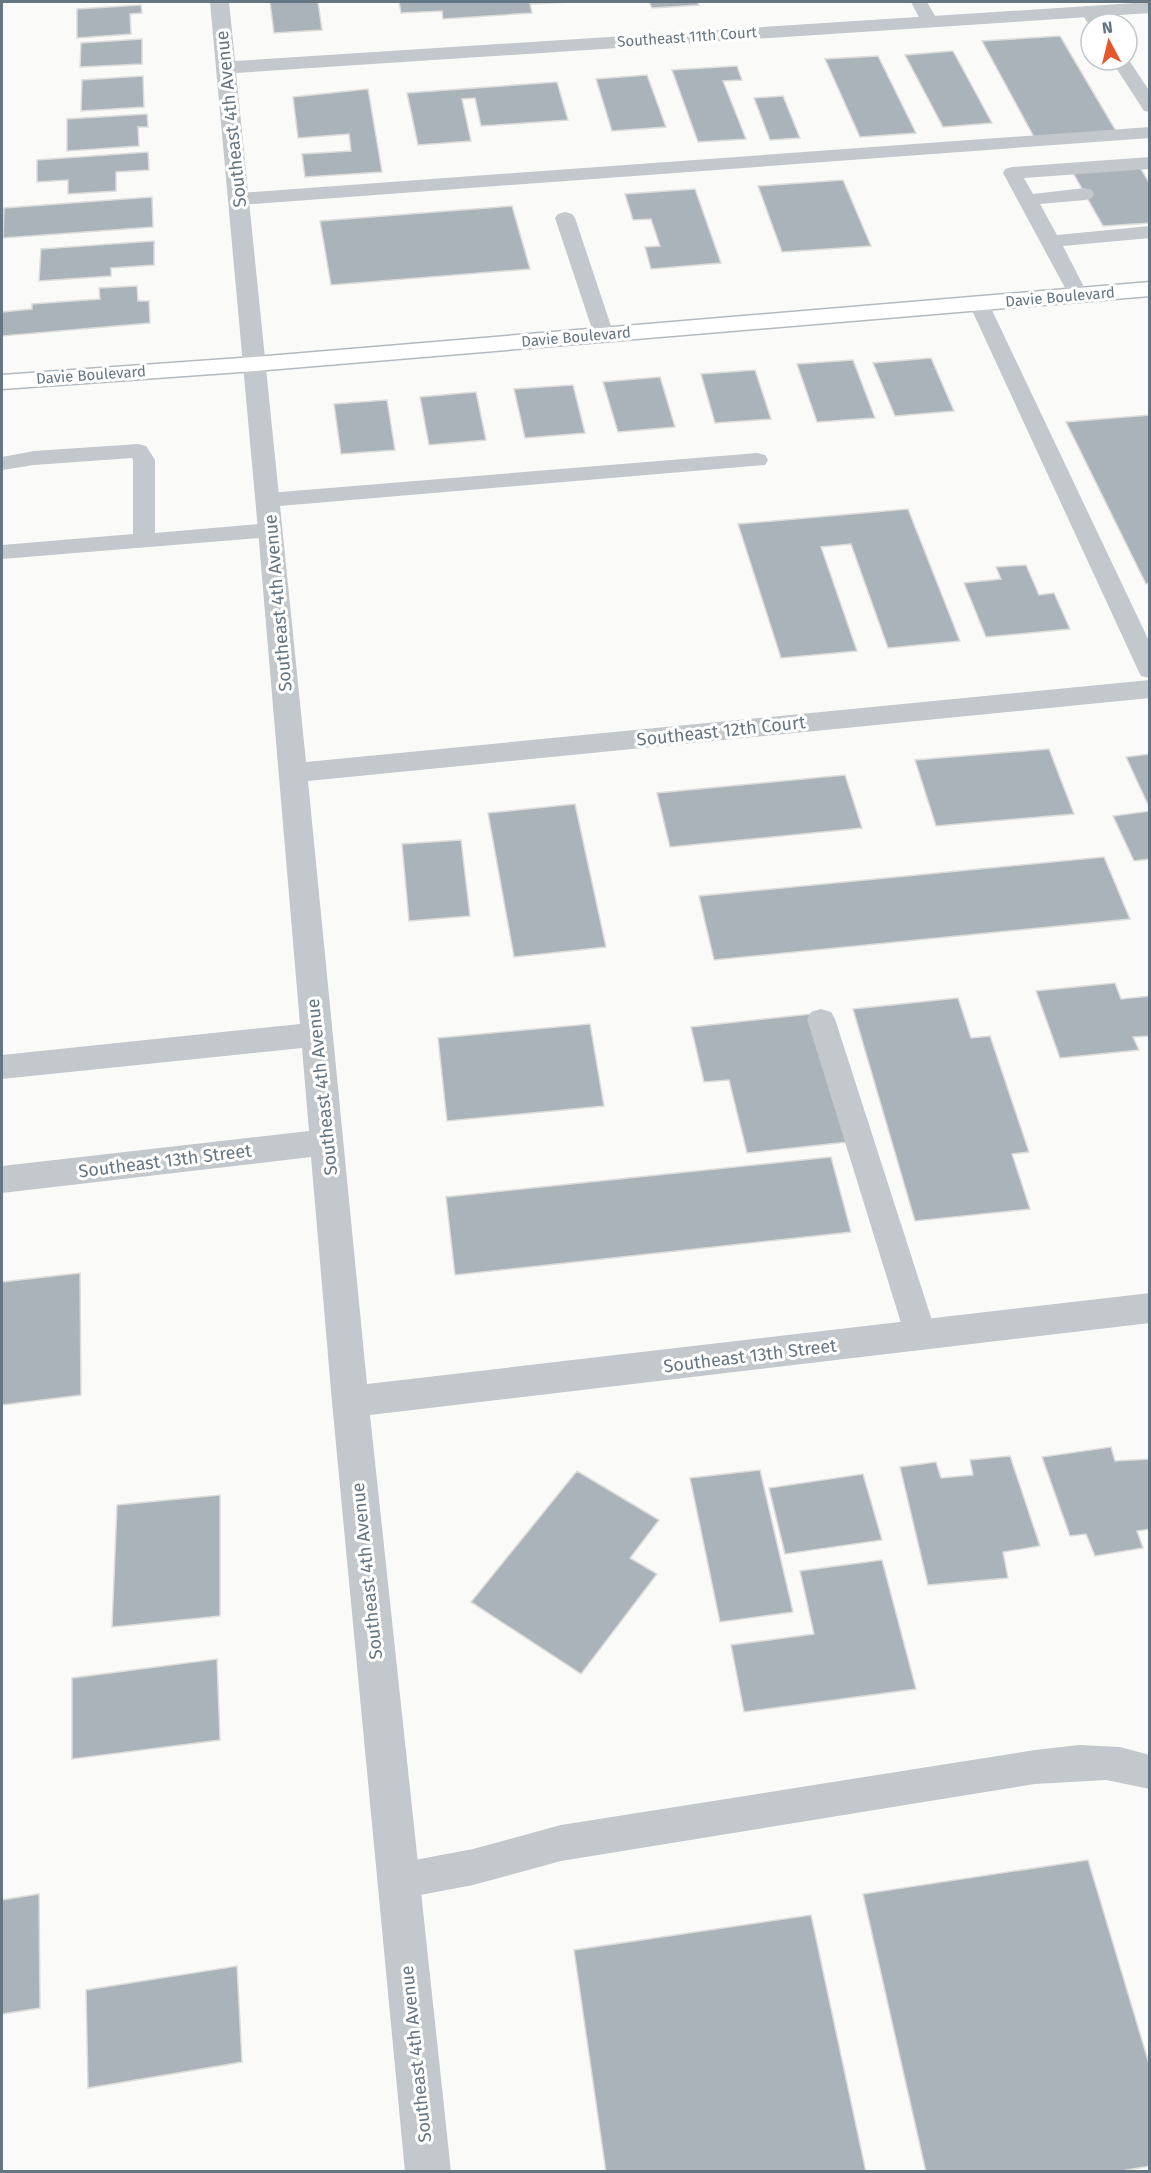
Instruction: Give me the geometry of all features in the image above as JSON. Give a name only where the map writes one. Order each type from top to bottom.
[{"type":"main road","name":"Davie Boulevard","points":[[2,382],[255,364],[1149,290]]},
{"type":"street","name":"Southeast 4th Avenue","points":[[219,2],[328,1142],[350,1402],[428,2172]]},
{"type":"street","name":"Southeast 11th Court","points":[[1121,12],[1149,7]]},
{"type":"street","name":"Southeast 11th Court","points":[[225,68],[929,21],[1079,17]]},
{"type":"street","name":"Southeast 12th Court","points":[[293,773],[1149,689]]},
{"type":"street","points":[[2,1067],[317,1034]]},
{"type":"street","name":"Southeast 13th Street","points":[[2,1180],[328,1142]]},
{"type":"street","name":"Southeast 13th Street","points":[[350,1402],[1149,1308]]},
{"type":"lane","points":[[919,2],[929,21]]},
{"type":"lane","points":[[1127,72],[1149,107]]},
{"type":"lane","points":[[239,199],[1149,132]]},
{"type":"lane","points":[[1078,295],[1051,241],[1012,173],[1149,163]]},
{"type":"lane","points":[[1027,200],[1085,194]]},
{"type":"lane","points":[[565,218],[604,335]]},
{"type":"lane","points":[[1051,241],[1149,232]]},
{"type":"lane","points":[[979,304],[1139,626],[1149,670]]},
{"type":"lane","points":[[2,463],[34,458],[138,452],[144,460],[144,541]]},
{"type":"lane","points":[[2,552],[144,541],[269,515],[757,459]]},
{"type":"lane","points":[[821,1019],[921,1336]]},
{"type":"lane","points":[[399,1881],[473,1867],[561,1843],[1035,1767],[1089,1761],[1124,1763],[1149,1772]]},
{"type":"building","points":[[270,2],[318,2],[322,30],[274,33]]},
{"type":"building","points":[[399,2],[571,2],[530,4],[532,13],[443,19],[442,11],[401,13]]},
{"type":"building","points":[[649,2],[698,2],[699,5],[652,8]]},
{"type":"building","points":[[141,5],[142,13],[130,14],[131,34],[77,38],[77,9]]},
{"type":"building","points":[[1060,36],[1079,72],[1081,72],[1116,131],[1034,137],[982,41]]},
{"type":"building","points":[[142,39],[142,64],[80,67],[81,43]]},
{"type":"building","points":[[953,51],[992,123],[943,127],[905,55]]},
{"type":"building","points":[[878,56],[916,133],[860,137],[825,59]]},
{"type":"building","points":[[737,66],[742,80],[723,81],[746,139],[698,142],[672,70]]},
{"type":"building","points":[[647,75],[666,127],[612,131],[596,79]]},
{"type":"building","points":[[143,76],[144,107],[81,111],[82,80]]},
{"type":"building","points":[[557,82],[568,120],[481,126],[475,98],[462,99],[471,141],[418,145],[407,93]]},
{"type":"building","points":[[368,89],[382,172],[305,177],[302,154],[351,151],[349,134],[298,138],[293,97]]},
{"type":"building","points":[[783,96],[800,138],[770,140],[754,98]]},
{"type":"building","points":[[147,114],[148,127],[138,127],[139,146],[67,151],[67,119]]},
{"type":"building","points":[[148,152],[149,170],[116,172],[116,191],[68,194],[68,180],[37,182],[37,160]]},
{"type":"building","points":[[1139,166],[1150,184],[1150,223],[1103,226],[1072,171]]},
{"type":"building","points":[[843,180],[871,246],[782,252],[758,186]]},
{"type":"building","points":[[695,189],[721,263],[651,269],[645,247],[660,246],[651,219],[633,220],[625,194]]},
{"type":"building","points":[[152,197],[153,227],[3,238],[4,208]]},
{"type":"building","points":[[512,206],[530,269],[331,285],[320,221]]},
{"type":"building","points":[[154,241],[154,265],[111,268],[111,276],[39,281],[41,249]]},
{"type":"building","points":[[137,286],[138,301],[149,301],[150,323],[2,336],[2,312],[32,309],[32,304],[100,299],[99,288]]},
{"type":"building","points":[[931,358],[954,411],[895,416],[873,363]]},
{"type":"building","points":[[853,360],[875,418],[817,422],[797,364]]},
{"type":"building","points":[[755,370],[771,419],[715,423],[701,374]]},
{"type":"building","points":[[660,377],[675,427],[618,432],[603,382]]},
{"type":"building","points":[[573,385],[585,433],[525,438],[514,389]]},
{"type":"building","points":[[476,392],[486,440],[429,445],[420,397]]},
{"type":"building","points":[[387,400],[395,450],[341,454],[334,404]]},
{"type":"building","points":[[1150,415],[1150,583],[1146,584],[1066,422]]},
{"type":"building","points":[[908,509],[960,641],[888,648],[851,544],[821,547],[857,651],[781,658],[738,524]]},
{"type":"building","points":[[1026,565],[1039,595],[1054,593],[1070,629],[986,637],[964,583],[1001,579],[996,567]]},
{"type":"building","points":[[1049,749],[1074,814],[936,826],[915,760]]},
{"type":"building","points":[[1150,754],[1150,809],[1126,757]]},
{"type":"building","points":[[845,775],[862,828],[670,847],[657,793]]},
{"type":"building","points":[[575,804],[606,947],[514,957],[488,813]]},
{"type":"building","points":[[1150,811],[1150,859],[1134,861],[1113,816]]},
{"type":"building","points":[[461,840],[470,916],[409,921],[402,844]]},
{"type":"building","points":[[1104,857],[1130,919],[714,960],[699,896]]},
{"type":"building","points":[[1115,983],[1121,999],[1150,996],[1150,1036],[1133,1037],[1139,1050],[1060,1058],[1036,991]]},
{"type":"building","points":[[958,998],[971,1038],[990,1036],[1029,1152],[1012,1154],[1030,1209],[915,1221],[853,1009]]},
{"type":"building","points":[[811,1014],[848,1142],[747,1153],[729,1080],[704,1082],[691,1027]]},
{"type":"building","points":[[590,1024],[604,1106],[447,1121],[438,1038]]},
{"type":"building","points":[[831,1157],[851,1232],[455,1275],[446,1197]]},
{"type":"building","points":[[80,1273],[81,1395],[2,1405],[2,1282]]},
{"type":"building","points":[[1111,1447],[1115,1461],[1150,1459],[1150,1529],[1137,1531],[1143,1548],[1095,1556],[1086,1534],[1070,1536],[1042,1457]]},
{"type":"building","points":[[1010,1456],[1040,1546],[1003,1552],[1008,1578],[928,1585],[900,1467],[936,1462],[941,1478],[973,1475],[970,1460]]},
{"type":"building","points":[[760,1470],[793,1612],[720,1622],[690,1478]]},
{"type":"building","points":[[577,1471],[659,1520],[630,1558],[657,1574],[581,1674],[471,1602]]},
{"type":"building","points":[[863,1474],[882,1540],[785,1554],[769,1488]]},
{"type":"building","points":[[220,1495],[220,1616],[112,1627],[117,1505]]},
{"type":"building","points":[[882,1560],[916,1689],[744,1712],[731,1645],[814,1634],[800,1571]]},
{"type":"building","points":[[217,1659],[220,1740],[72,1759],[72,1678]]},
{"type":"building","points":[[1088,1860],[1150,2067],[1150,2166],[1115,2172],[926,2172],[863,1894]]},
{"type":"building","points":[[39,1894],[40,2008],[2,2014],[2,1900]]},
{"type":"building","points":[[811,1915],[866,2172],[606,2172],[574,1950]]},
{"type":"building","points":[[237,1966],[242,2062],[88,2088],[86,1990]]}]
